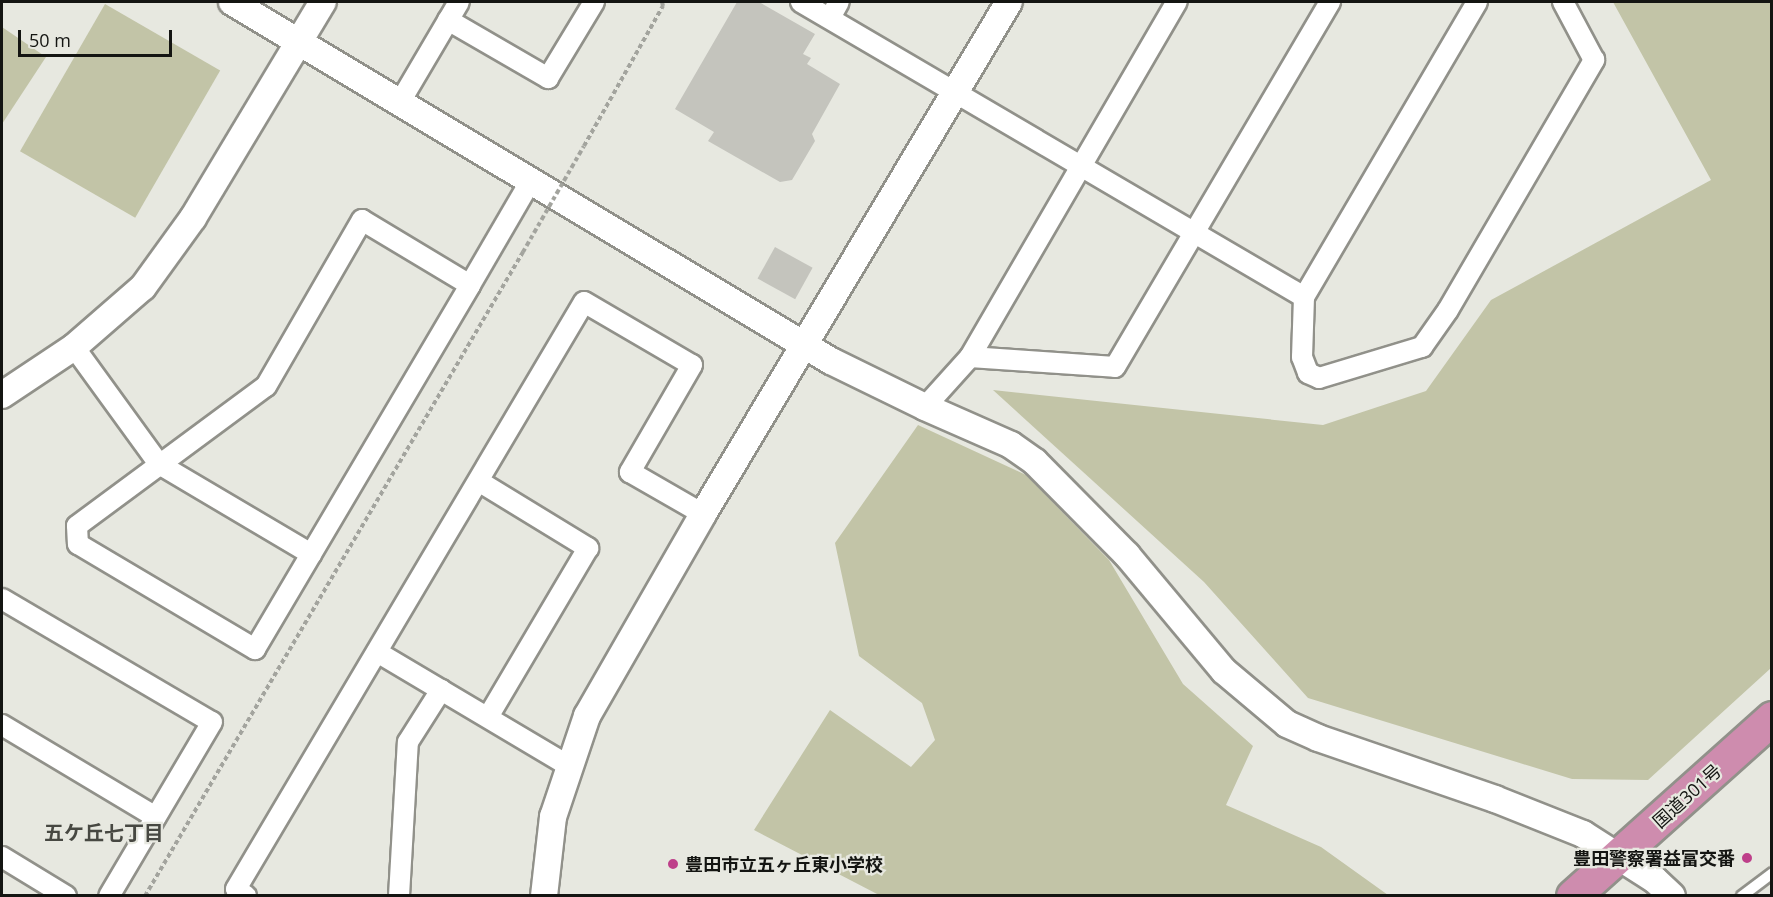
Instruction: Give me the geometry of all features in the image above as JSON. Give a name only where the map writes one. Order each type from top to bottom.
[{"type":"highway","name":"国道301号","points":[[1573,896],[1772,718]]},
{"type":"street","points":[[232,2],[831,361],[925,407],[1011,445],[1035,462],[1127,555],[1224,671],[1287,724],[1583,834],[1655,880],[1672,896]]},
{"type":"street","points":[[2,395],[74,347],[142,287],[193,218],[323,2]]},
{"type":"street","points":[[400,102],[459,2]]},
{"type":"street","points":[[448,20],[548,78],[594,2]]},
{"type":"street","points":[[801,2],[835,10],[957,91],[1304,297]]},
{"type":"street","points":[[544,896],[553,817],[587,716],[703,514],[1009,2]]},
{"type":"street","points":[[925,407],[970,357],[1177,2]]},
{"type":"street","points":[[970,357],[1115,367],[1192,231],[1330,2]]},
{"type":"street","points":[[1477,2],[1304,297],[1302,357],[1308,373],[1319,378],[1422,346],[1448,310],[1594,60],[1563,2]]},
{"type":"street","points":[[470,285],[362,220],[266,386],[77,526],[78,544],[255,649],[470,285],[531,180]]},
{"type":"street","points":[[246,896],[236,889],[480,482],[584,302],[692,365],[630,472],[703,514]]},
{"type":"street","points":[[74,347],[159,464],[311,554]]},
{"type":"street","points":[[480,482],[588,548],[488,717]]},
{"type":"street","points":[[2,599],[212,722],[109,896]]},
{"type":"street","points":[[377,652],[569,766]]},
{"type":"street","points":[[399,896],[408,742],[441,690]]},
{"type":"street","points":[[2,725],[156,817]]},
{"type":"street","points":[[2,857],[66,896]]},
{"type":"lane","points":[[1742,896],[1772,873]]},
{"type":"path","points":[[145,896],[523,252],[663,6],[663,2]]},
{"type":"green space","points":[[1613,2],[1771,2],[1771,668],[1648,780],[1572,779],[1308,698],[1204,582],[993,390],[1323,425],[1426,391],[1491,300],[1711,180]]},
{"type":"green space","points":[[105,4],[220,70],[135,218],[20,151]]},
{"type":"green space","points":[[2,27],[46,57],[2,124]]},
{"type":"green space","points":[[918,425],[1026,475],[1109,560],[1183,684],[1253,746],[1226,805],[1321,847],[1388,895],[879,895],[754,830],[830,710],[911,767],[935,740],[922,703],[859,656],[835,543]]},
{"type":"building","points":[[737,2],[759,2],[815,34],[803,54],[811,58],[807,64],[840,84],[812,134],[815,141],[792,180],[780,182],[708,141],[714,132],[675,109]]},
{"type":"building","points":[[775,247],[813,268],[795,299],[758,278]]},
{"type":"place","name":"豊田警察署益富交番","points":[[1747,858]]},
{"type":"place","name":"豊田市立五ヶ丘東小学校","points":[[673,864]]},
{"type":"district","name":"五ケ丘七丁目","points":[[104,832]]}]
